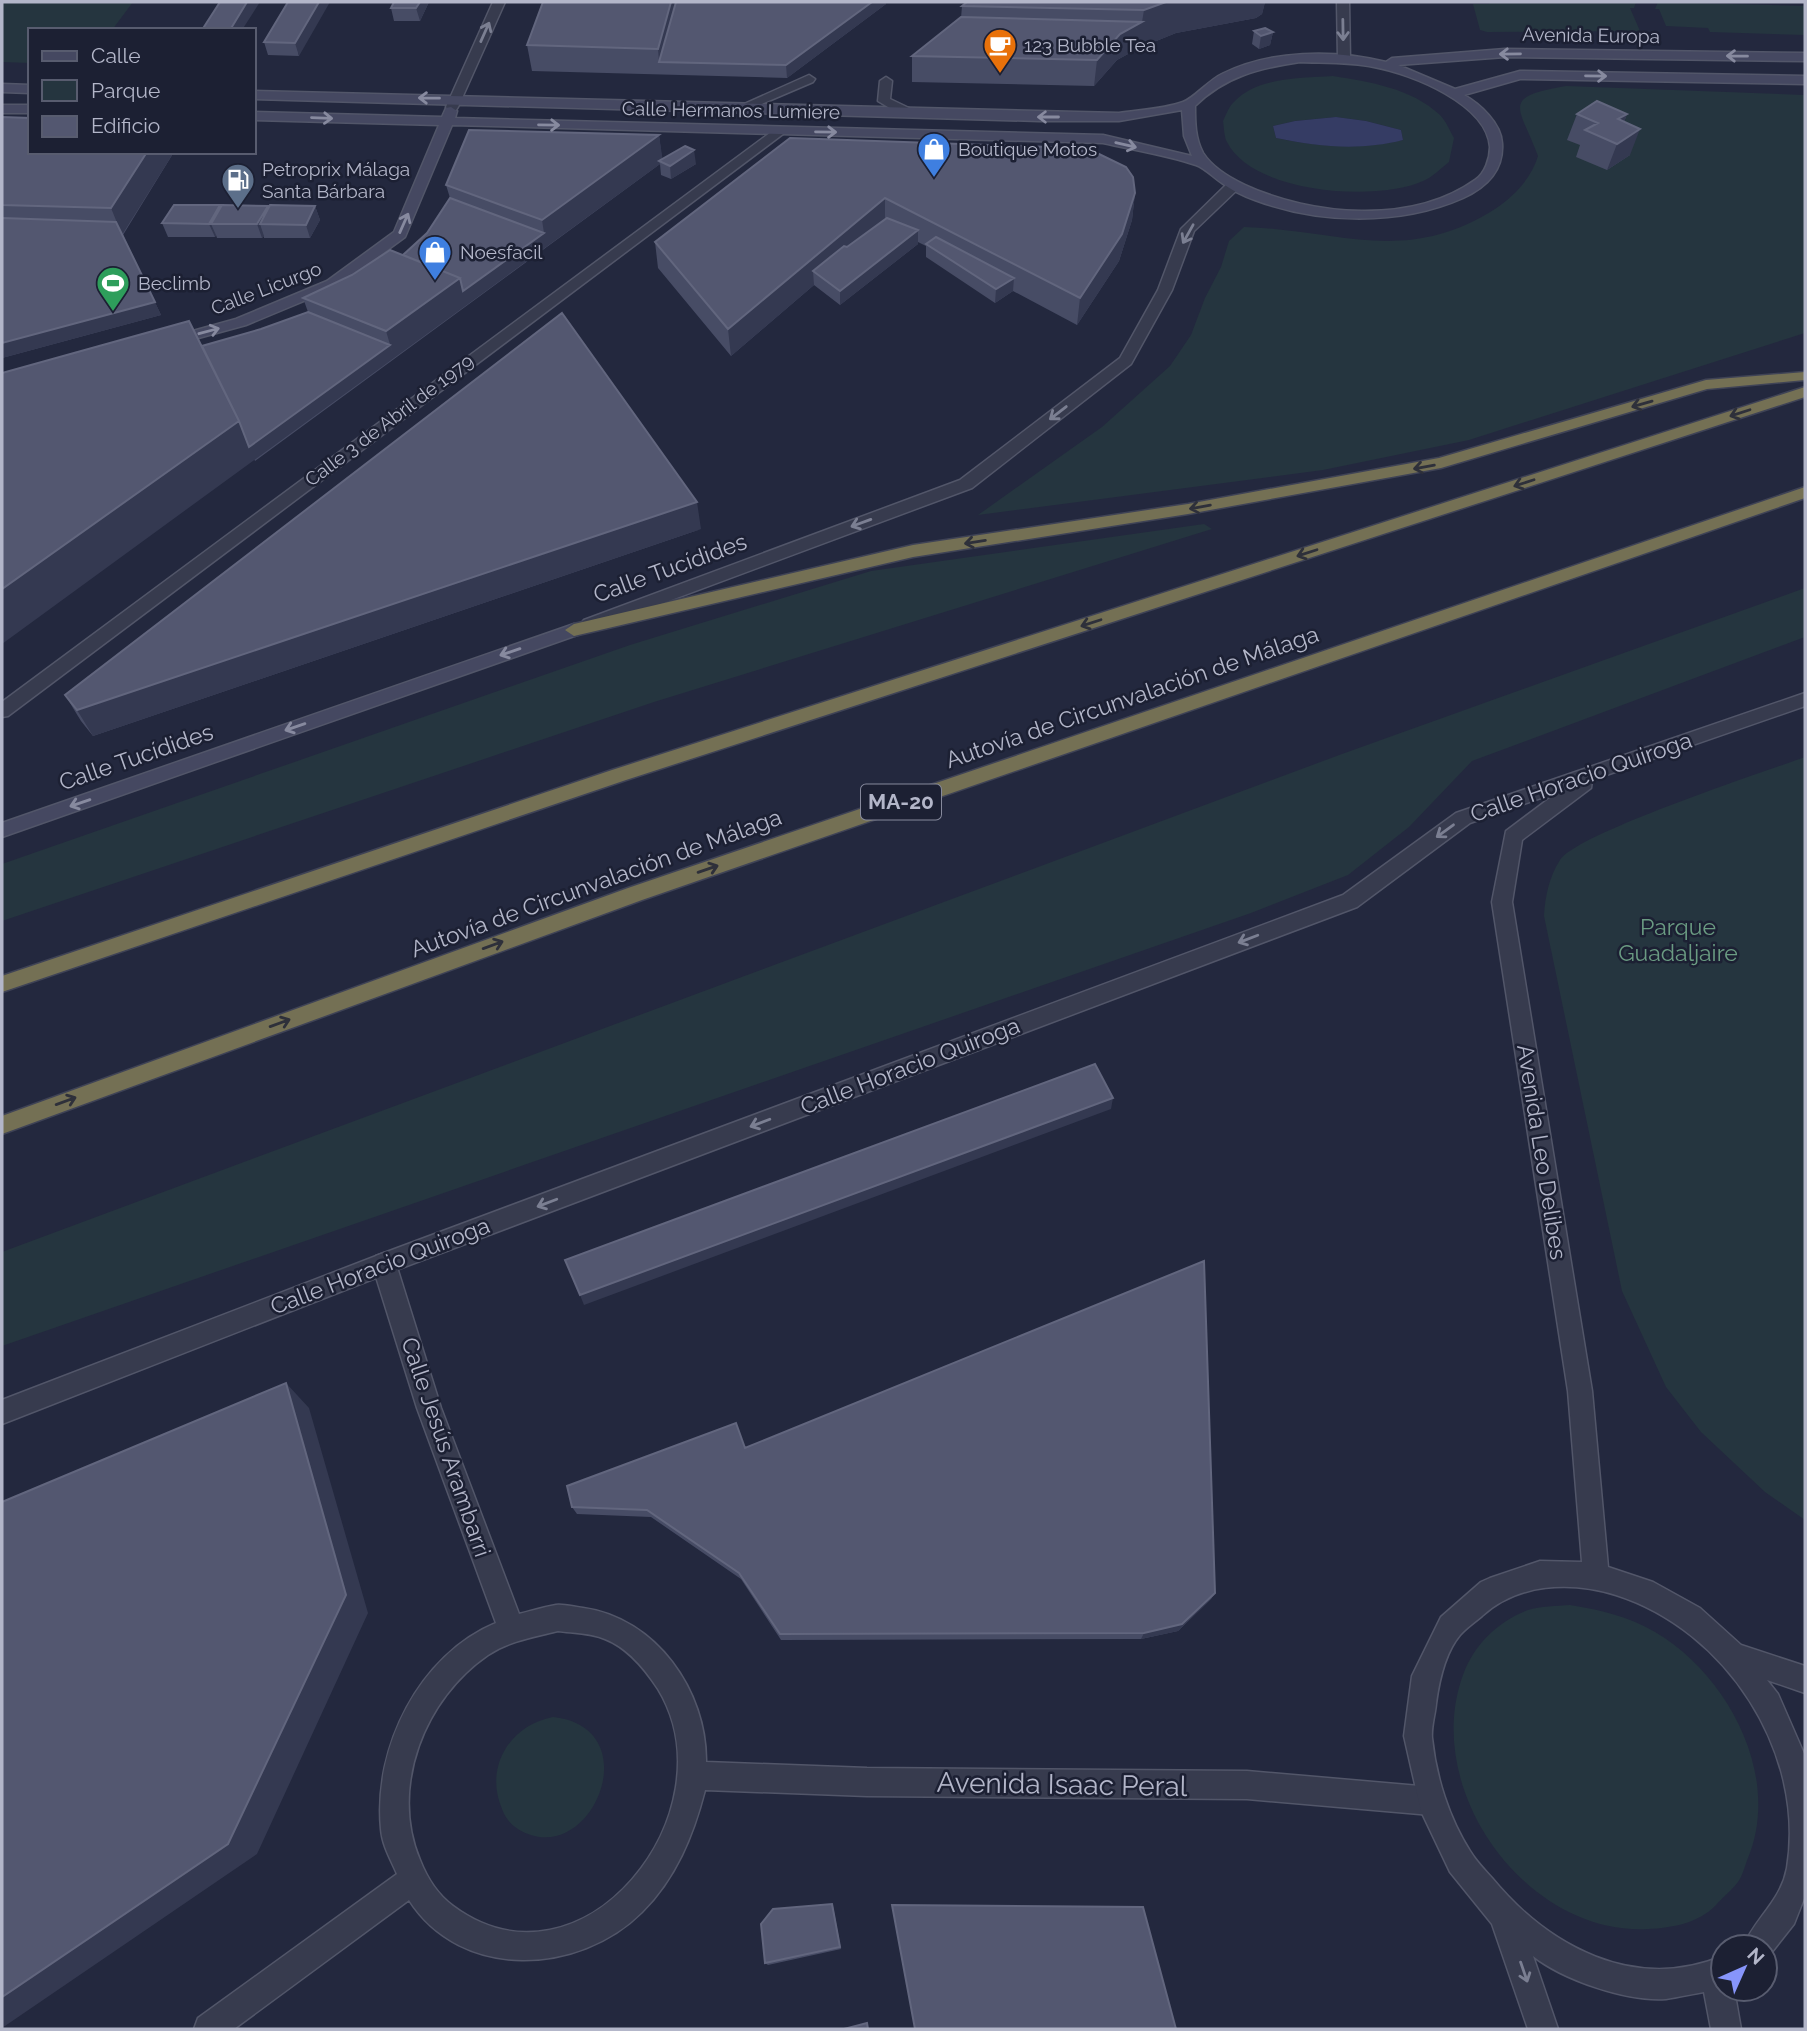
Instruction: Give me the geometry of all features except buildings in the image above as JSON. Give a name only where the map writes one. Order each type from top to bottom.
[{"type":"highway","points":[[574,630],[914,551],[1188,509],[1441,463],[1706,385],[1805,376]]},
{"type":"highway","points":[[2,984],[619,775],[1805,393]]},
{"type":"highway","name":"Autovía de Circunvalación de Málaga","points":[[2,1125],[635,894],[1805,492]]},
{"type":"main road","name":"Avenida Europa","points":[[1376,64],[1505,54],[1805,57]]},
{"type":"main road","points":[[1300,58],[1344,59],[1376,64],[1420,76],[1456,93],[1479,111],[1494,131],[1497,153],[1484,180],[1450,201],[1401,213],[1342,215],[1284,205],[1234,185],[1204,163],[1188,133],[1189,104],[1202,90],[1226,75],[1260,64],[1300,58]]},
{"type":"main road","name":"Avenida Europa","points":[[1456,93],[1520,75],[1805,80]]},
{"type":"main road","points":[[2,88],[28,89]]},
{"type":"main road","name":"Calle Hermanos Lumiere","points":[[256,95],[454,103],[1119,117],[1189,104]]},
{"type":"main road","name":"Calle Licurgo","points":[[149,348],[241,322],[332,284],[400,234],[454,103]]},
{"type":"main road","points":[[2,109],[28,109]]},
{"type":"main road","name":"Calle Hermanos Lumiere","points":[[256,116],[1103,139],[1204,163]]},
{"type":"main road","name":"Calle Tucídides","points":[[2,830],[574,630]]},
{"type":"street","points":[[454,103],[499,2]]},
{"type":"street","points":[[1343,2],[1344,59]]},
{"type":"street","points":[[739,109],[809,79]]},
{"type":"street","points":[[886,81],[884,101],[908,113]]},
{"type":"street","name":"Calle 3 de Abril de 1979","points":[[2,711],[778,131]]},
{"type":"street","name":"Calle Tucídides","points":[[574,630],[966,484],[1126,361],[1166,289],[1188,229],[1234,185]]},
{"type":"street","name":"Calle Horacio Quiroga","points":[[2,1412],[384,1264],[1350,901],[1463,818],[1805,699]]},
{"type":"street","name":"Avenida Leo Delibes","points":[[1597,1576],[1580,1391],[1502,902],[1513,836],[1600,771]]},
{"type":"street","name":"Calle Jesús Arambarri","points":[[384,1264],[429,1408],[511,1629]]},
{"type":"street","points":[[1709,1975],[1664,1984],[1609,1977],[1554,1954],[1504,1915],[1460,1862],[1431,1801],[1418,1736],[1426,1676],[1450,1626],[1490,1591],[1540,1574],[1597,1576],[1644,1591],[1690,1617],[1733,1656],[1768,1703],[1792,1758],[1803,1814],[1803,1869],[1784,1914],[1769,1933]]},
{"type":"street","points":[[558,1618],[601,1624],[641,1645],[671,1680],[690,1724],[694,1776],[683,1826],[657,1875],[619,1914],[574,1939],[537,1947],[499,1945],[464,1932],[435,1911],[413,1880],[396,1834],[395,1783],[408,1731],[433,1687],[470,1651],[511,1629],[558,1618]]},
{"type":"street","points":[[1733,1656],[1805,1679]]},
{"type":"street","name":"Avenida Isaac Peral","points":[[694,1776],[867,1782],[1247,1786],[1431,1801]]},
{"type":"street","points":[[209,2029],[413,1880]]},
{"type":"street","points":[[1504,1915],[1543,2029]]},
{"type":"street","points":[[1723,2003],[1726,2029]]},
{"type":"green space","points":[[2,2],[133,2],[114,28],[28,28],[28,63],[2,62]]},
{"type":"green space","points":[[1636,2],[1634,8],[1630,8],[1640,31],[1487,32],[1480,30],[1473,4]]},
{"type":"green space","points":[[1658,2],[1805,6],[1805,35],[1710,32],[1708,28],[1666,26],[1659,9],[1655,9]]},
{"type":"green space","points":[[1333,76],[1403,92],[1429,106],[1442,117],[1454,138],[1449,162],[1427,179],[1402,187],[1348,192],[1288,183],[1262,173],[1241,159],[1227,142],[1223,121],[1232,104],[1244,94],[1280,80]],"holes":[[[1336,117],[1401,130],[1403,140],[1355,146],[1308,144],[1276,138],[1273,126]]]},
{"type":"green space","points":[[1566,86],[1805,95],[1805,333],[1469,440],[1323,470],[978,515],[1102,427],[1170,366],[1191,335],[1205,298],[1221,267],[1229,241],[1244,227],[1341,238],[1401,241],[1431,236],[1462,226],[1495,209],[1509,198],[1521,186],[1535,164],[1538,156],[1521,115],[1523,100],[1545,90]]},
{"type":"green space","points":[[1204,524],[1212,529],[654,702],[2,921],[2,864],[630,645],[871,571]]},
{"type":"green space","points":[[1805,588],[1805,637],[1472,761],[1409,827],[1348,875],[1251,913],[2,1346],[2,1252],[1342,754]]},
{"type":"green space","name":"Parque Guadaljaire","points":[[1805,757],[1805,1520],[1765,1492],[1701,1432],[1666,1387],[1622,1291],[1544,916],[1553,873],[1560,860],[1574,848],[1635,820]]},
{"type":"green space","points":[[1570,1605],[1635,1622],[1681,1650],[1705,1673],[1725,1700],[1741,1730],[1752,1761],[1758,1794],[1757,1826],[1738,1882],[1709,1911],[1693,1920],[1676,1926],[1648,1929],[1603,1925],[1562,1908],[1525,1882],[1494,1847],[1471,1807],[1457,1764],[1454,1719],[1463,1675],[1468,1664],[1480,1644],[1506,1621],[1533,1609]]},
{"type":"green space","points":[[553,1717],[582,1726],[598,1743],[604,1765],[601,1789],[590,1811],[573,1828],[552,1837],[528,1834],[512,1825],[502,1809],[496,1778],[505,1750],[513,1739],[524,1729]]},
{"type":"water","points":[[1336,117],[1401,130],[1403,140],[1355,147],[1308,144],[1276,138],[1273,126]]},
{"type":"place","name":"123 Bubble Tea","points":[[1000,75]]},
{"type":"place","name":"Boutique Motos","points":[[934,179]]},
{"type":"place","name":"Petroprix Málaga Santa Bárbara","points":[[238,210]]},
{"type":"place","name":"Noesfacil","points":[[435,282]]},
{"type":"place","name":"Beclimb","points":[[113,313]]}]
